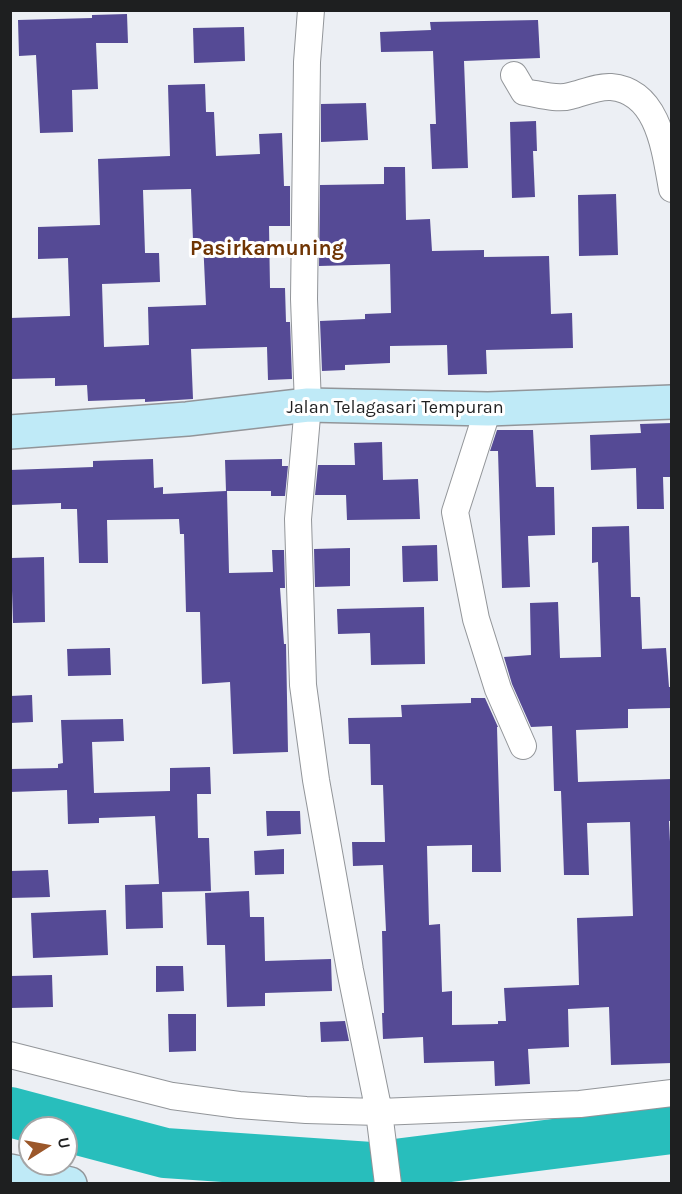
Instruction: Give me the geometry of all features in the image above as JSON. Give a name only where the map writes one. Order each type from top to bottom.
[{"type":"street","points":[[311,10],[307,62],[304,299],[308,405],[298,519],[303,685],[320,802],[350,970],[381,1123],[388,1184]]},
{"type":"street","points":[[514,75],[524,92],[543,95],[568,97],[610,87],[633,93],[643,102],[662,135],[672,189]]},
{"type":"street","name":"Jalan Telagasari Tempuran","points":[[10,432],[187,419],[308,405],[488,409],[672,402]]},
{"type":"street","points":[[488,409],[455,512],[476,619],[498,689],[523,746]]},
{"type":"street","points":[[10,1055],[172,1095],[239,1105],[306,1110],[381,1123],[672,1093]]},
{"type":"street","points":[[10,1171],[70,1184]]},
{"type":"building","points":[[127,14],[128,43],[96,43],[98,89],[72,90],[73,132],[40,133],[36,55],[19,56],[18,20],[92,18],[92,15]]},
{"type":"building","points":[[538,20],[540,58],[464,61],[468,168],[432,169],[430,124],[436,124],[433,51],[381,52],[380,32],[431,30],[430,22]]},
{"type":"building","points":[[244,27],[245,61],[194,63],[193,28]]},
{"type":"building","points":[[205,84],[206,112],[214,112],[216,156],[260,154],[259,134],[282,133],[284,186],[290,186],[290,226],[269,226],[270,288],[285,288],[286,322],[290,322],[292,379],[268,380],[267,347],[191,349],[193,399],[145,402],[145,399],[88,401],[87,385],[55,386],[55,378],[10,379],[10,318],[70,316],[68,258],[38,259],[38,227],[100,225],[98,159],[170,156],[168,85]],"holes":[[[191,189],[193,240],[203,240],[206,305],[148,307],[149,345],[104,347],[102,284],[160,282],[159,253],[145,253],[143,190]]]},
{"type":"building","points":[[366,103],[368,140],[321,142],[321,104]]},
{"type":"building","points":[[536,121],[537,151],[533,151],[535,197],[512,198],[510,122]]},
{"type":"building","points":[[384,167],[405,167],[406,220],[430,219],[432,251],[484,250],[484,257],[549,256],[551,314],[572,313],[573,348],[486,350],[487,374],[448,375],[447,345],[390,346],[390,363],[345,365],[345,370],[322,371],[320,321],[365,319],[365,314],[391,313],[390,264],[319,266],[320,185],[384,184]]},
{"type":"building","points":[[616,194],[618,255],[579,256],[578,195]]},
{"type":"building","points":[[672,423],[672,477],[663,477],[664,509],[637,509],[636,468],[591,470],[590,435],[641,433],[640,424]]},
{"type":"building","points":[[497,430],[533,430],[536,487],[554,487],[555,535],[528,536],[530,587],[502,588],[498,451],[490,451]]},
{"type":"building","points":[[382,442],[383,480],[418,479],[420,519],[347,520],[346,495],[315,495],[318,465],[355,465],[354,443]]},
{"type":"building","points":[[153,459],[154,488],[163,487],[163,494],[226,491],[225,460],[282,459],[282,466],[288,466],[285,496],[271,496],[271,491],[227,491],[229,573],[273,572],[272,550],[284,550],[285,588],[280,588],[284,644],[286,644],[288,752],[233,754],[230,682],[202,684],[200,612],[186,612],[184,534],[180,534],[179,519],[107,520],[108,563],[79,563],[77,509],[61,509],[61,503],[10,505],[10,470],[93,467],[93,461]]},
{"type":"building","points":[[629,526],[631,597],[640,597],[642,649],[666,648],[669,687],[672,687],[672,708],[628,709],[628,728],[576,730],[578,782],[672,779],[672,821],[669,821],[672,883],[672,1063],[611,1065],[609,1007],[568,1009],[569,1047],[528,1049],[530,1084],[495,1086],[494,1061],[424,1063],[423,1037],[383,1039],[382,931],[386,931],[383,865],[353,866],[352,842],[385,842],[383,785],[371,785],[370,744],[349,744],[348,718],[402,717],[401,705],[471,703],[471,698],[485,698],[498,727],[501,872],[472,872],[472,845],[427,846],[429,925],[440,924],[442,992],[452,991],[452,1025],[498,1024],[498,1021],[506,1021],[504,988],[579,985],[577,918],[633,916],[630,822],[587,823],[589,875],[564,875],[561,791],[554,791],[552,726],[531,727],[512,684],[504,657],[531,655],[530,603],[558,602],[560,658],[601,657],[598,562],[592,563],[592,527]]},
{"type":"building","points":[[437,545],[438,581],[403,582],[402,546]]},
{"type":"building","points":[[350,548],[350,586],[315,587],[314,549]]},
{"type":"building","points":[[44,557],[45,622],[13,623],[11,558]]},
{"type":"building","points":[[424,607],[425,664],[371,665],[370,633],[338,634],[337,609]]},
{"type":"building","points":[[110,648],[111,675],[68,676],[67,649]]},
{"type":"building","points":[[32,695],[33,722],[10,723],[10,696]]},
{"type":"building","points":[[123,719],[124,741],[92,742],[94,793],[170,791],[170,768],[210,767],[211,794],[197,794],[198,838],[209,838],[211,891],[162,892],[163,928],[126,929],[125,885],[159,884],[155,816],[99,818],[99,823],[68,824],[67,790],[10,792],[10,769],[58,768],[58,764],[63,763],[61,720]]},
{"type":"building","points":[[266,811],[300,811],[301,834],[267,836]]},
{"type":"building","points":[[284,849],[284,874],[255,875],[254,851]]},
{"type":"building","points":[[48,870],[50,897],[10,898],[10,871]]},
{"type":"building","points":[[249,891],[250,917],[264,917],[265,961],[331,959],[332,991],[265,993],[265,1006],[227,1007],[225,945],[207,945],[205,893]]},
{"type":"building","points":[[106,910],[108,955],[33,958],[31,913]]},
{"type":"building","points":[[156,966],[183,966],[184,991],[156,992]]},
{"type":"building","points":[[52,975],[53,1007],[10,1008],[10,976]]},
{"type":"building","points":[[168,1014],[196,1014],[196,1051],[169,1052]]},
{"type":"building","points":[[345,1021],[349,1041],[321,1042],[320,1022]]},
{"type":"waterway","points":[[10,1112],[165,1153],[371,1167],[672,1129]]},
{"type":"district","name":"Pasirkamuning","points":[[267,249]]}]
